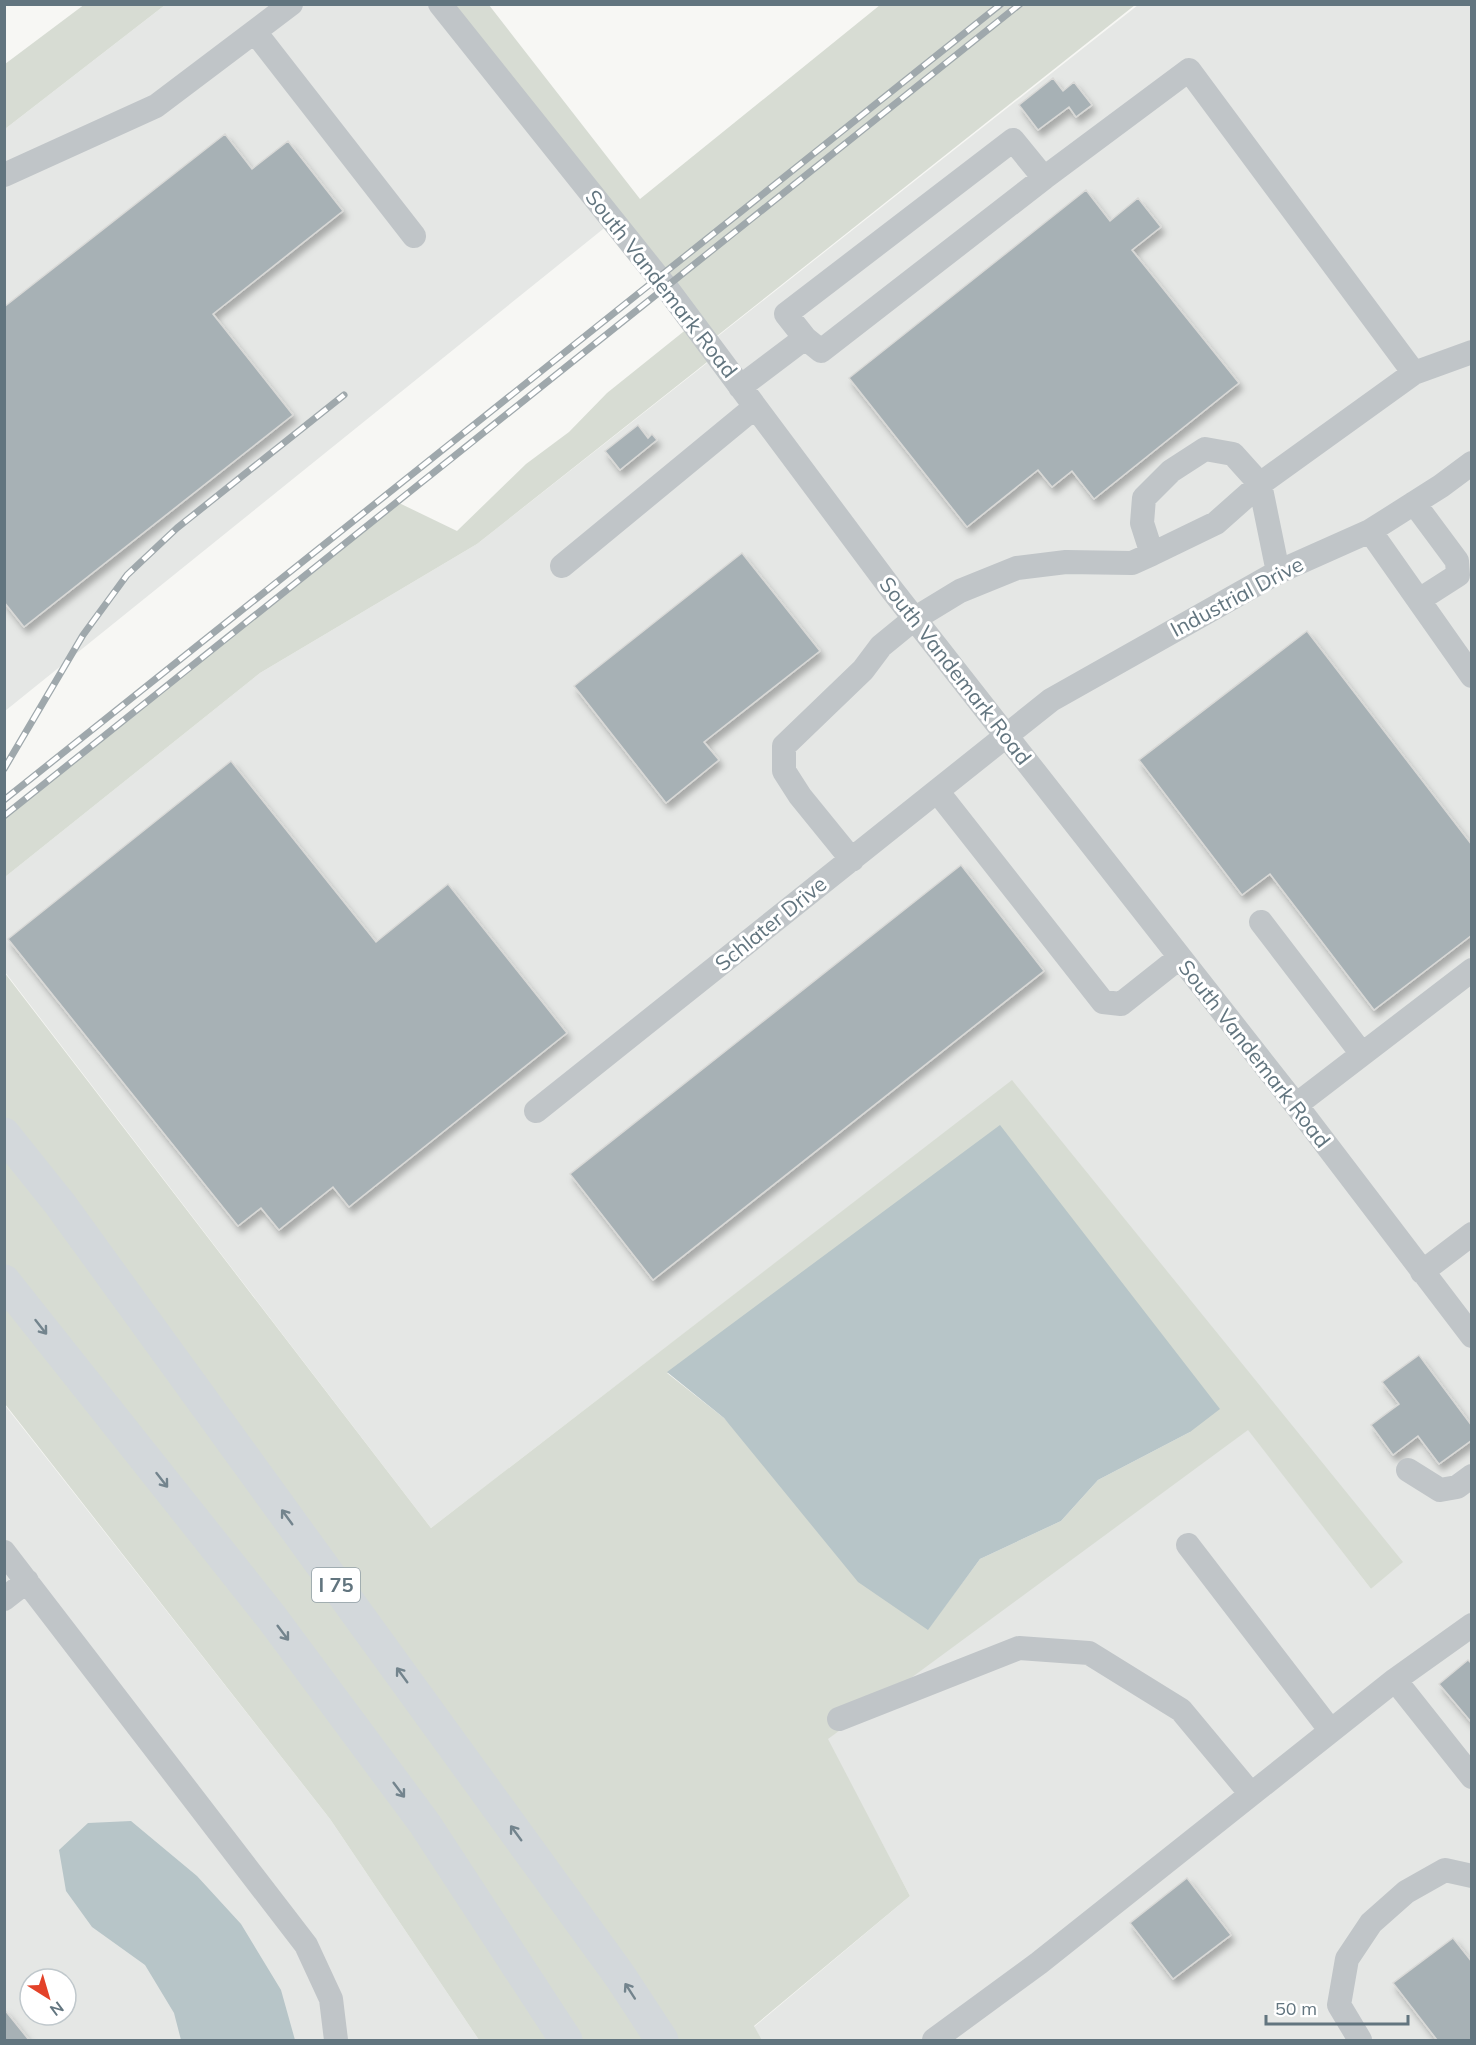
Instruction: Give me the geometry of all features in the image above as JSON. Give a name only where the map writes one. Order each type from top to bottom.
[{"type":"highway","name":"I 75","points":[[4,1134],[67,1214],[613,1966],[662,2040]]},
{"type":"highway","points":[[4,1281],[272,1618],[425,1824],[566,2040]]},
{"type":"street","points":[[4,176],[156,106],[291,4]]},
{"type":"street","name":"South Vandemark Road","points":[[440,4],[666,287],[914,619],[1296,1105],[1472,1336]]},
{"type":"street","points":[[255,32],[414,236]]},
{"type":"street","points":[[1044,178],[1013,140],[786,314],[805,338],[821,351],[1189,69],[1414,373]]},
{"type":"street","points":[[740,387],[805,338]]},
{"type":"street","points":[[852,860],[800,796],[784,771],[784,746],[863,670],[881,646],[914,619],[960,591],[1017,568],[1066,562],[1132,563],[1216,523],[1260,484],[1414,373],[1472,352]]},
{"type":"street","points":[[562,566],[755,407]]},
{"type":"street","points":[[1152,554],[1142,523],[1144,498],[1171,471],[1205,449],[1233,453],[1260,484],[1278,572]]},
{"type":"street","name":"Industrial Drive","points":[[1006,736],[1051,700],[1278,572],[1370,531],[1472,463]]},
{"type":"street","points":[[1414,503],[1457,561],[1458,575],[1419,600]]},
{"type":"street","points":[[1370,531],[1472,676]]},
{"type":"street","name":"Schlater Drive","points":[[536,1112],[1006,736]]},
{"type":"street","points":[[937,791],[1102,1002],[1121,1004],[1179,958]]},
{"type":"street","points":[[1261,922],[1362,1054]]},
{"type":"street","points":[[1296,1105],[1472,970]]},
{"type":"street","points":[[1422,1272],[1472,1234]]},
{"type":"street","points":[[1408,1470],[1440,1490],[1457,1487],[1472,1476]]},
{"type":"street","points":[[1188,1545],[1332,1731]]},
{"type":"street","points":[[4,1552],[306,1945],[331,1999],[336,2040]]},
{"type":"street","points":[[4,1599],[27,1581]]},
{"type":"street","points":[[934,2040],[1048,1956],[1395,1680],[1472,1625]]},
{"type":"street","points":[[839,1719],[1019,1647],[1089,1653],[1181,1710],[1251,1794]]},
{"type":"street","points":[[1395,1680],[1472,1777]]},
{"type":"street","points":[[1360,2040],[1339,2005],[1347,1959],[1371,1923],[1406,1892],[1445,1870],[1472,1876]]},
{"type":"shaded area","points":[[85,4],[165,5],[5,129],[5,64]]},
{"type":"shaded area","points":[[165,5],[440,5],[613,221],[5,711],[5,129]]},
{"type":"shaded area","points":[[440,5],[489,5],[640,199],[880,5],[1135,5],[708,343],[716,355],[477,544],[260,673],[5,877],[5,816],[397,502],[457,531],[526,464],[569,432],[607,393],[693,324]]},
{"type":"shaded area","points":[[1138,5],[1471,5],[1471,2040],[762,2040],[754,2027],[910,1896],[827,1739],[1248,1429],[1371,1589],[1402,1562],[1012,1081],[431,1528],[5,972],[5,877],[260,673],[477,544],[716,356],[708,344]]},
{"type":"shaded area","points":[[4,972],[431,1528],[1012,1080],[1403,1562],[1371,1589],[1248,1430],[828,1739],[910,1896],[754,2026],[762,2040],[479,2040],[330,1819],[5,1404]],"holes":[[[667,1373],[1190,1432],[1098,1480],[1061,1521],[980,1559],[928,1629],[724,1418]]]},
{"type":"shaded area","points":[[1000,1125],[1220,1409],[1190,1432],[1098,1480],[1061,1521],[980,1559],[928,1630],[858,1582],[724,1418],[667,1372]]},
{"type":"shaded area","points":[[4,1404],[330,1819],[479,2040],[5,2040]]},
{"type":"shaded area","points":[[131,1821],[197,1876],[241,1924],[281,1990],[295,2040],[181,2040],[174,2013],[145,1965],[92,1927],[66,1891],[59,1850],[88,1823]]},
{"type":"building","points":[[1053,78],[1063,91],[1074,82],[1092,105],[1076,117],[1069,107],[1038,130],[1019,105]]},
{"type":"building","points":[[225,134],[252,169],[288,141],[343,211],[213,314],[293,415],[24,627],[4,602],[4,307]]},
{"type":"building","points":[[1086,190],[1110,221],[1138,198],[1161,227],[1132,250],[1239,383],[1094,499],[1072,471],[1052,487],[1038,470],[967,527],[849,378]]},
{"type":"building","points":[[638,425],[648,438],[652,434],[657,440],[620,470],[605,451]]},
{"type":"building","points":[[742,553],[820,651],[704,742],[719,760],[666,803],[574,686]]},
{"type":"building","points":[[1307,631],[1472,845],[1472,935],[1374,1010],[1270,874],[1242,895],[1139,760]]},
{"type":"building","points":[[231,761],[376,942],[448,884],[567,1033],[349,1207],[333,1187],[279,1230],[261,1208],[238,1226],[8,939]]},
{"type":"building","points":[[961,865],[1044,971],[653,1280],[570,1174]]},
{"type":"building","points":[[1419,1355],[1472,1426],[1472,1440],[1439,1464],[1418,1436],[1393,1455],[1371,1425],[1399,1404],[1382,1382]]},
{"type":"building","points":[[1468,1660],[1472,1664],[1472,1723],[1439,1684]]},
{"type":"building","points":[[1187,1878],[1231,1935],[1173,1979],[1130,1923]]},
{"type":"building","points":[[1453,1938],[1472,1962],[1472,2040],[1437,2040],[1393,1983]]},
{"type":"building","points":[[4,2009],[29,2040],[4,2040]]},
{"type":"railway","points":[[4,800],[1001,4]]},
{"type":"railway","points":[[4,816],[1020,4]]},
{"type":"railway","points":[[4,769],[83,635],[127,575],[177,528],[344,395]]}]
